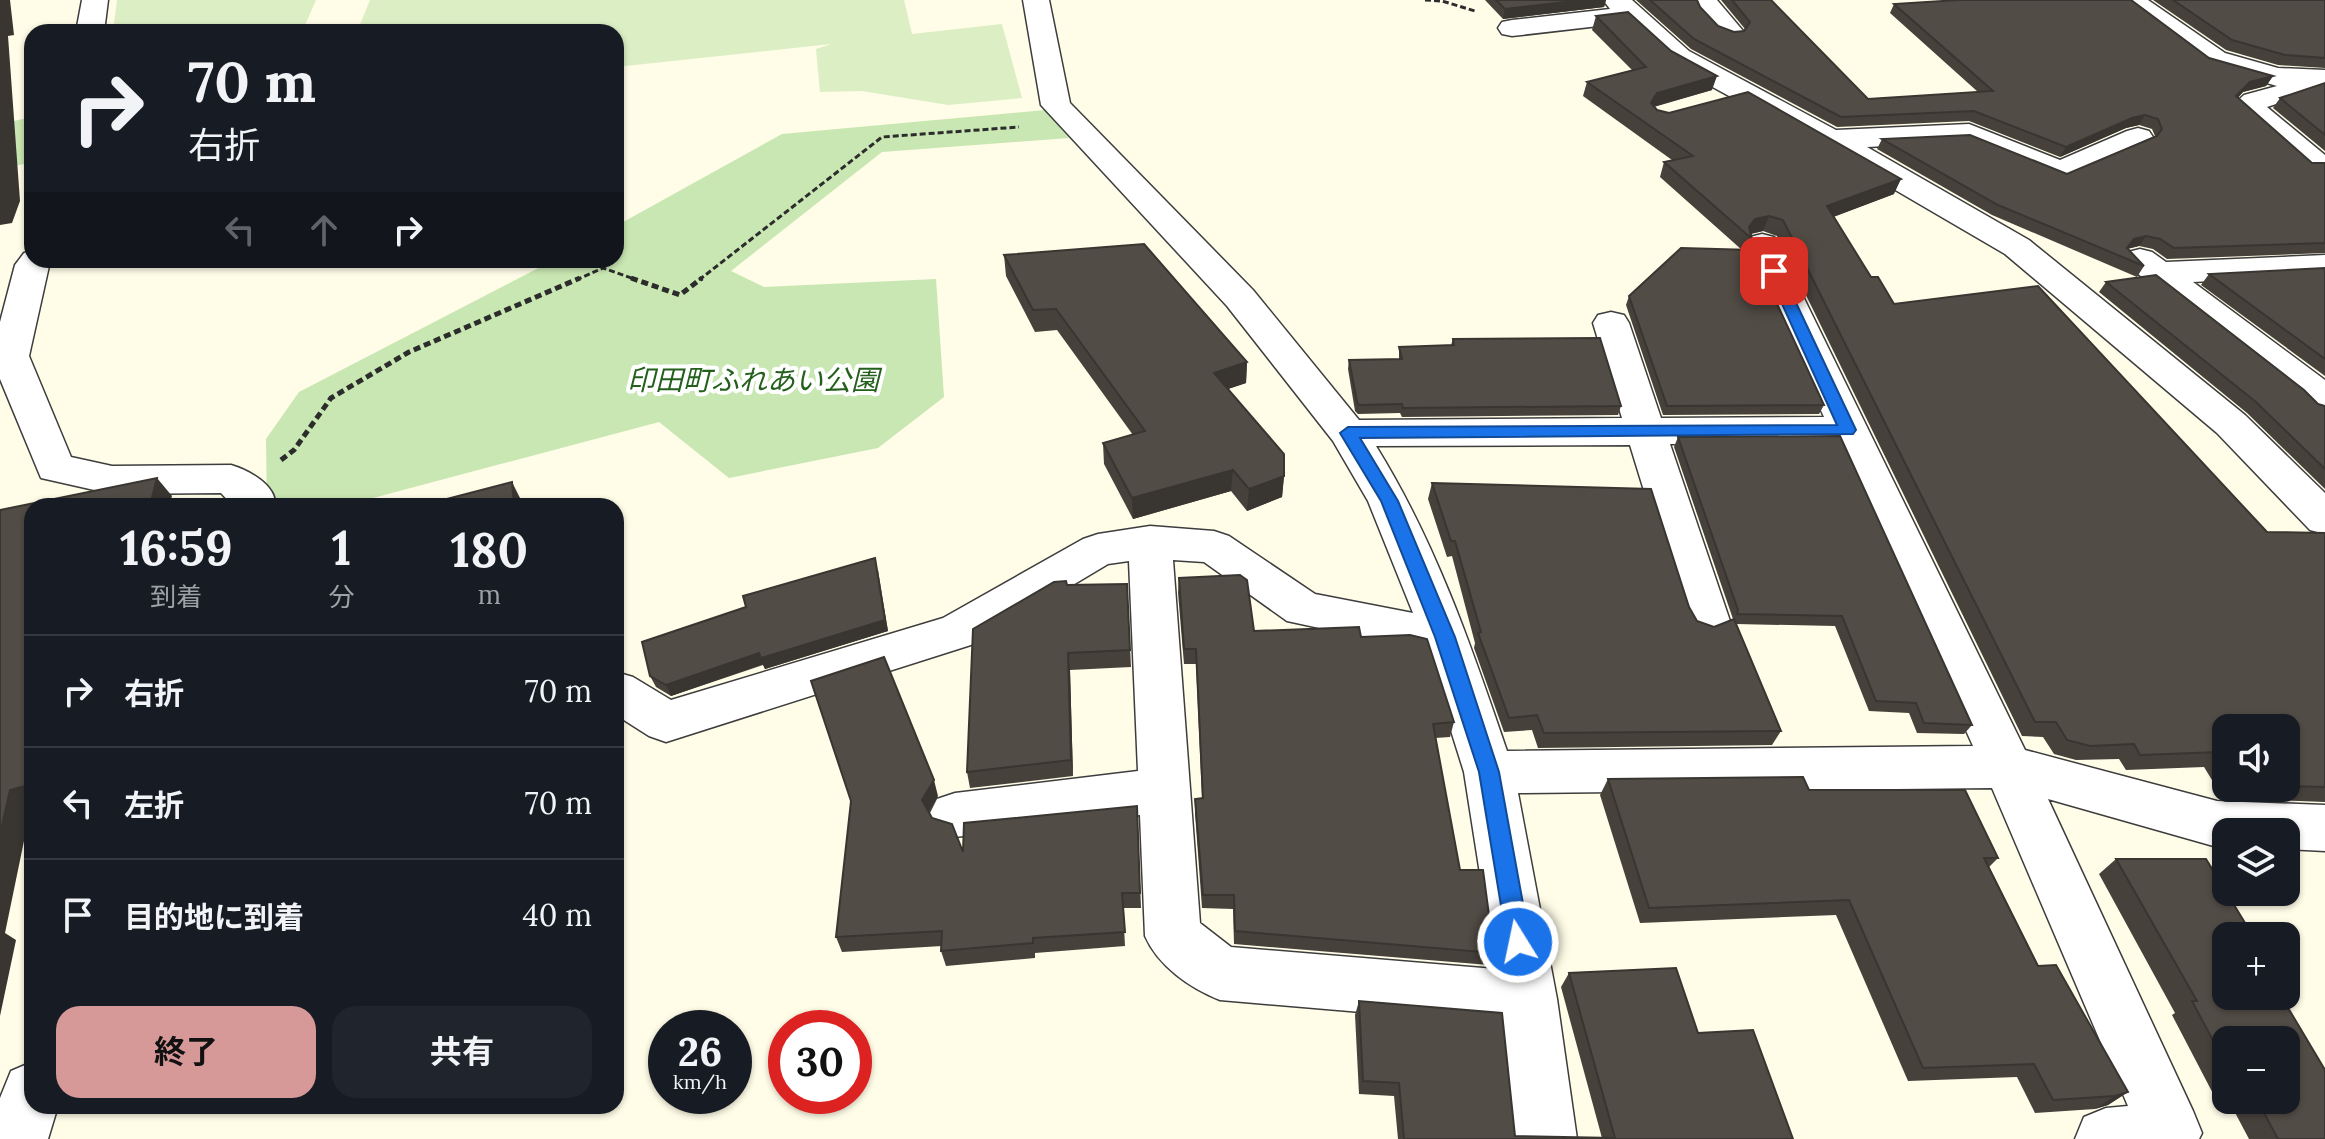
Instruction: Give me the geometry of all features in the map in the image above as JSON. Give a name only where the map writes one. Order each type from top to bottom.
[{"type":"street","points":[[91,24],[95,0]]},
{"type":"street","points":[[1036,0],[1056,105],[1240,298],[1348,433],[1389,501],[1445,637],[1489,772],[1528,999],[1546,1139]]},
{"type":"street","points":[[1703,0],[1730,32]]},
{"type":"street","points":[[2131,0],[2215,59],[2276,77],[2319,79]]},
{"type":"street","points":[[1512,28],[1624,7],[1679,57],[1831,139],[2017,247],[2231,424],[2325,519]]},
{"type":"street","points":[[2317,164],[2247,106],[2258,98],[2294,93],[2319,79]]},
{"type":"street","points":[[1705,104],[1746,93]]},
{"type":"street","points":[[1831,139],[1969,133],[2060,172],[2138,137]]},
{"type":"street","points":[[1762,244],[2008,767],[2171,1133],[2106,1139]]},
{"type":"street","points":[[2320,394],[2150,266],[2325,265]]},
{"type":"street","points":[[31,268],[5,359],[55,468],[112,480],[231,479],[246,496]]},
{"type":"street","points":[[1611,323],[1707,621]]},
{"type":"street","points":[[1348,433],[1848,430]]},
{"type":"street","points":[[624,696],[666,722],[958,631],[1098,550],[1150,542],[1214,547],[1303,609],[1445,637]]},
{"type":"street","points":[[1150,542],[1173,936],[1220,973],[1528,999]]},
{"type":"street","points":[[1489,772],[2008,767],[2217,824],[2325,828]]},
{"type":"street","points":[[955,815],[1164,790]]},
{"type":"street","points":[[17,1139],[25,1114]]},
{"type":"path","points":[[1425,0],[1442,1],[1484,13],[1512,28]]},
{"type":"path","points":[[246,496],[294,450],[331,398],[409,352],[541,292],[603,268],[680,295],[882,137],[1072,123]]},
{"type":"green space","points":[[117,0],[316,0],[306,24],[114,24]]},
{"type":"green space","points":[[370,0],[904,0],[912,34],[1002,24],[1022,98],[948,105],[862,91],[820,92],[816,49],[831,44],[624,66],[624,24],[360,24]]},
{"type":"green space","name":"印田町ふれあい公園","points":[[1045,110],[1069,138],[882,152],[731,271],[764,287],[936,279],[944,397],[878,448],[729,478],[659,422],[373,498],[267,498],[266,439],[299,392],[539,268],[624,268],[624,222],[782,134]]},
{"type":"green space","points":[[24,119],[24,164],[0,168],[0,124]]},
{"type":"building","points":[[1496,0],[1582,0],[1505,9]]},
{"type":"building","points":[[1650,0],[1697,0],[1718,26],[1734,32],[1744,31],[1750,22],[1732,0],[1771,0],[1868,99],[1993,91],[1894,4],[1959,0],[2131,0],[2209,58],[2273,76],[2250,82],[2236,96],[2312,163],[2325,163],[2325,243],[2174,248],[2160,239],[2146,236],[2134,239],[2127,248],[2144,266],[1998,205],[1882,139],[1970,135],[2067,174],[2157,136],[2162,129],[2158,119],[2145,115],[2132,118],[2066,147],[1974,111],[1841,117],[1694,39]]},
{"type":"building","points":[[2173,0],[2325,0],[2325,58],[2285,55],[2232,40]]},
{"type":"building","points":[[1628,12],[1671,51],[1717,76],[1657,93],[1651,103],[1657,110],[1669,113],[1748,92],[1901,179],[1827,206],[1871,277],[1878,277],[1894,304],[2038,286],[2267,532],[2325,533],[2325,787],[2300,786],[2300,714],[2212,714],[2212,752],[2140,755],[2134,744],[2090,746],[2067,740],[2056,722],[2035,722],[1783,220],[1769,216],[1755,219],[1749,227],[1752,239],[1664,162],[1693,156],[1587,82],[1646,67],[1596,16]]},
{"type":"building","points":[[2325,83],[2325,135],[2280,98]]},
{"type":"building","points":[[1144,244],[1247,362],[1214,373],[1284,454],[1284,476],[1249,489],[1233,470],[1132,498],[1103,443],[1145,431],[1056,309],[1033,310],[1004,255]]},
{"type":"building","points":[[1681,248],[1752,250],[1824,405],[1667,406],[1629,296]]},
{"type":"building","points":[[2325,268],[2325,359],[2209,274]]},
{"type":"building","points":[[2156,275],[2318,404],[2325,406],[2325,469],[2256,402],[2106,282]]},
{"type":"building","points":[[1600,338],[1621,406],[1403,408],[1402,404],[1359,405],[1349,360],[1402,359],[1399,347],[1454,345],[1453,339]]},
{"type":"building","points":[[1840,436],[1972,725],[1924,723],[1916,703],[1876,701],[1842,616],[1737,614],[1678,437]]},
{"type":"building","points":[[157,478],[152,498],[59,498]]},
{"type":"building","points":[[512,482],[513,498],[451,498]]},
{"type":"building","points":[[1432,483],[1651,489],[1689,607],[1697,621],[1714,627],[1734,619],[1781,731],[1544,733],[1537,715],[1509,718],[1478,633],[1481,632],[1455,541],[1451,541]]},
{"type":"building","points":[[24,505],[24,786],[10,790],[0,834],[0,510]]},
{"type":"building","points":[[875,558],[885,620],[761,658],[759,653],[666,685],[650,676],[642,642],[746,607],[743,596]]},
{"type":"building","points":[[1240,575],[1247,580],[1254,631],[1359,627],[1361,637],[1410,635],[1427,639],[1454,722],[1433,724],[1460,870],[1483,870],[1494,953],[1235,931],[1234,895],[1203,895],[1195,799],[1203,798],[1196,649],[1184,649],[1179,578]]},
{"type":"building","points":[[1066,581],[1067,585],[1127,584],[1130,650],[1068,653],[1071,760],[967,772],[973,629],[1054,582]]},
{"type":"building","points":[[884,657],[934,780],[922,800],[932,818],[952,824],[963,852],[964,823],[1137,806],[1140,893],[1122,893],[1125,932],[1033,938],[1033,943],[941,951],[942,931],[836,937],[851,801],[811,681]]},
{"type":"building","points":[[1803,777],[1809,790],[1965,790],[1998,858],[1984,858],[2038,966],[2056,965],[2128,1092],[2115,1096],[2053,1100],[2034,1064],[1923,1068],[1849,900],[1649,908],[1608,779]]},
{"type":"building","points":[[2116,859],[2206,859],[2212,869],[2212,906],[2235,906],[2244,922],[2212,922],[2212,1010],[2289,1010],[2299,1026],[2212,1026],[2212,1039],[2192,1001],[2197,1001]]},
{"type":"building","points":[[1676,968],[1698,1033],[1753,1030],[1793,1139],[1404,1139],[1399,1083],[1363,1081],[1359,1001],[1502,1013],[1515,1136],[1615,1138],[1569,973]]},
{"type":"building","points":[[2300,1028],[2325,1070],[2325,1139],[2278,1139],[2265,1114],[2300,1114]]},
{"type":"route","points":[[1518,942],[1489,772],[1445,637],[1389,501],[1348,433],[1848,430],[1774,271]]}]
